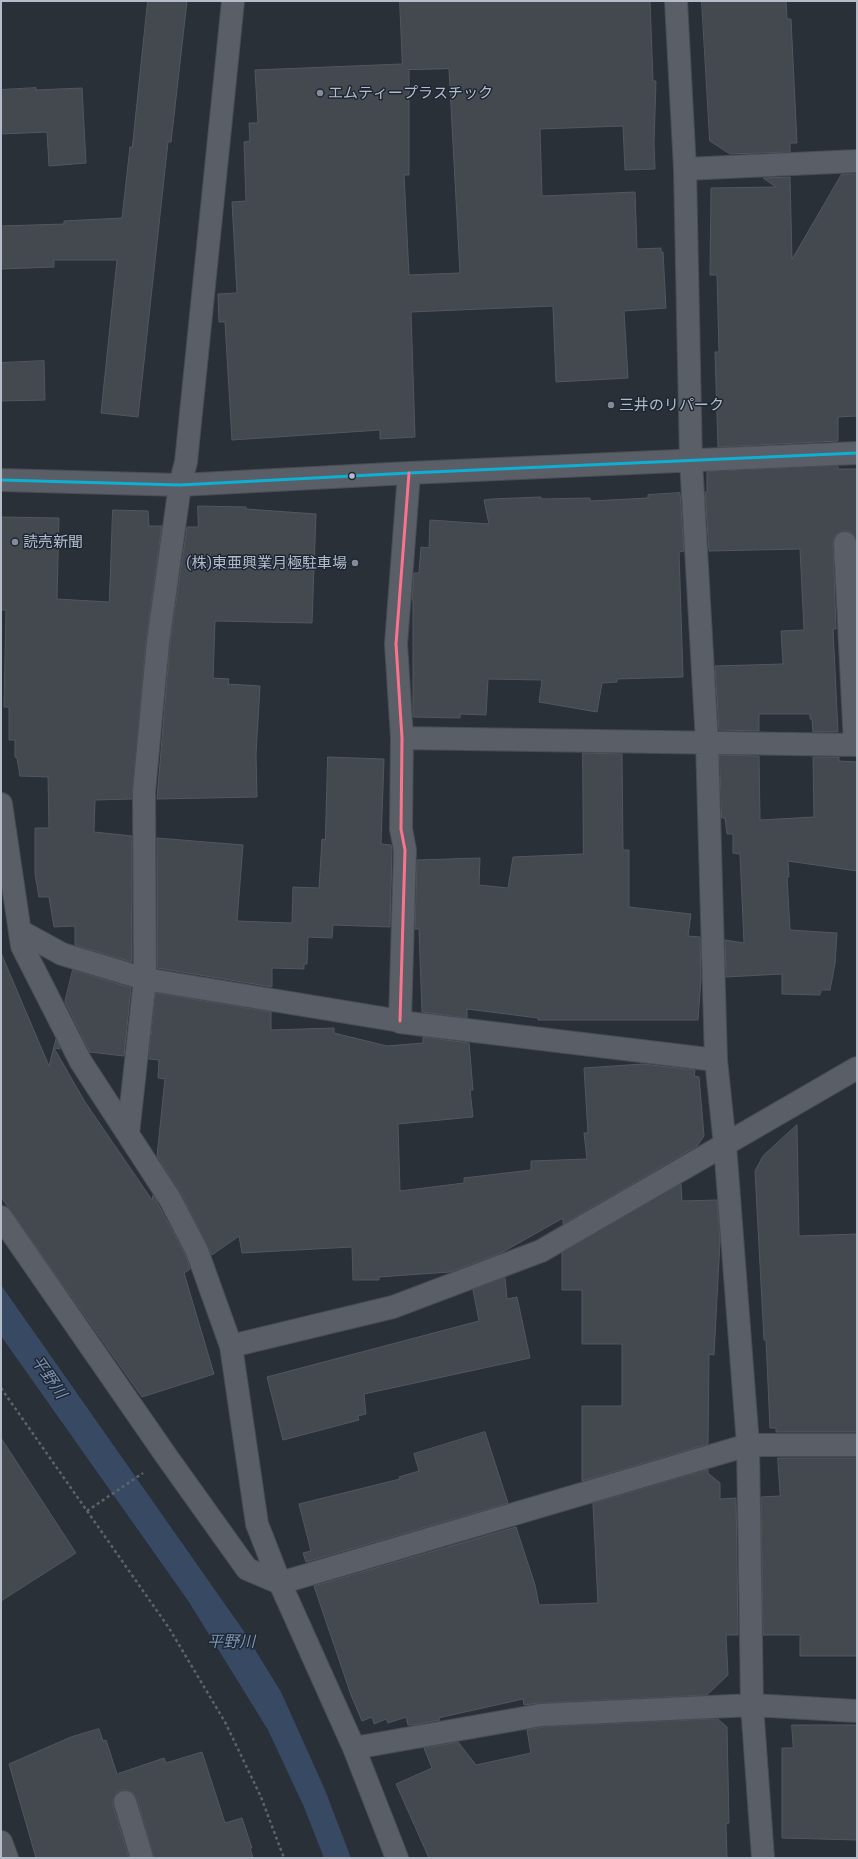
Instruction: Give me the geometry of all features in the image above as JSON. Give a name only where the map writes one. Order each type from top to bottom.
[{"type":"street","points":[[128,1134],[145,979],[144,792],[158,642],[180,486],[186,454],[233,1]]},
{"type":"street","points":[[676,1],[685,169],[691,460],[707,742],[716,1060],[725,1145],[748,1445],[752,1705],[763,1858]]},
{"type":"street","points":[[685,169],[857,161]]},
{"type":"street","points":[[1,480],[180,486],[409,473],[857,453]]},
{"type":"street","points":[[400,1021],[405,850],[401,829],[402,738],[396,644],[409,473]]},
{"type":"street","points":[[402,738],[856,745],[845,543]]},
{"type":"street","points":[[1,804],[22,946],[81,1062],[170,1199],[196,1252],[231,1346],[257,1524],[280,1583],[354,1748],[397,1858]]},
{"type":"street","points":[[20,931],[62,954],[145,979],[400,1022],[716,1060]]},
{"type":"street","points":[[231,1346],[393,1307],[541,1252],[857,1068]]},
{"type":"street","points":[[1,1217],[167,1457],[247,1569],[280,1583],[748,1445],[857,1445]]},
{"type":"street","points":[[354,1748],[541,1715],[752,1705],[857,1711]]},
{"type":"street","points":[[125,1802],[142,1858]]},
{"type":"street","points":[[1,1842],[7,1858]]},
{"type":"path","points":[[1,1388],[169,1628],[225,1722],[261,1797],[284,1858]]},
{"type":"path","points":[[87,1511],[167,1457]]},
{"type":"water","name":"平野川","points":[[1,1285],[243,1630],[281,1692],[325,1790],[351,1858],[324,1858],[304,1807],[268,1730],[189,1602],[1,1336]]},
{"type":"building","points":[[148,1],[187,1],[171,142],[168,142],[138,417],[101,413],[117,260],[54,260],[54,267],[1,269],[1,226],[64,224],[64,221],[122,218],[130,147],[132,147]]},
{"type":"building","points":[[400,1],[650,1],[653,81],[656,81],[654,143],[655,169],[625,170],[623,126],[540,129],[542,196],[635,192],[637,249],[661,248],[661,252],[663,252],[666,308],[624,311],[628,378],[556,382],[553,306],[411,312],[415,437],[380,439],[380,430],[232,440],[225,322],[219,322],[218,294],[237,293],[232,202],[246,201],[244,142],[250,141],[249,123],[258,123],[255,70],[402,64]],"holes":[[[449,69],[460,273],[409,275],[404,175],[409,175],[409,70]]]},
{"type":"building","points":[[702,1],[786,1],[787,19],[791,19],[797,143],[790,143],[790,152],[730,154],[710,141]]},
{"type":"building","points":[[36,88],[36,90],[82,88],[86,163],[49,166],[47,132],[1,134],[1,90]]},
{"type":"building","points":[[842,174],[857,174],[857,416],[838,417],[838,441],[718,447],[715,352],[719,352],[717,275],[710,275],[711,188],[776,187],[763,178],[790,177],[792,259]]},
{"type":"building","points":[[44,361],[45,400],[1,401],[1,363]]},
{"type":"building","points":[[838,466],[838,469],[857,469],[857,541],[851,532],[844,531],[838,533],[834,537],[833,543],[836,629],[833,629],[838,732],[813,732],[810,714],[759,714],[759,731],[719,730],[715,666],[783,664],[781,631],[804,630],[800,549],[709,551],[705,492],[707,492],[707,472]]},
{"type":"building","points":[[680,493],[684,551],[679,552],[683,677],[617,679],[617,682],[602,683],[597,712],[539,702],[542,680],[488,679],[486,715],[460,714],[460,718],[413,717],[412,600],[414,573],[419,573],[421,547],[429,548],[430,520],[489,524],[484,500],[492,499],[541,497],[541,499],[590,498],[590,501],[648,498],[648,495]]},
{"type":"building","points":[[198,506],[246,507],[246,509],[316,514],[312,623],[215,621],[213,678],[229,679],[228,684],[260,686],[256,754],[257,797],[157,799],[170,643],[187,527],[198,527]]},
{"type":"building","points":[[113,510],[148,511],[149,526],[162,526],[146,641],[132,799],[95,800],[94,832],[132,836],[132,962],[75,945],[75,926],[54,927],[49,897],[39,897],[35,874],[35,828],[49,828],[48,777],[20,776],[17,758],[15,757],[15,740],[9,740],[9,707],[4,707],[6,610],[1,610],[1,517],[59,518],[57,599],[109,602]]},
{"type":"building","points":[[583,753],[622,754],[623,850],[629,850],[629,907],[691,914],[688,936],[700,937],[701,979],[698,1020],[538,1020],[538,1018],[467,1009],[467,1018],[422,1012],[419,929],[415,929],[417,860],[480,858],[479,885],[508,888],[513,857],[583,854]]},
{"type":"building","points":[[720,755],[759,756],[760,820],[814,817],[813,757],[839,757],[839,761],[857,762],[857,871],[788,861],[789,877],[787,877],[790,930],[837,933],[835,964],[830,990],[821,990],[820,995],[782,994],[782,974],[726,977],[725,940],[744,943],[740,854],[733,853],[733,834],[727,834],[725,818],[722,818]]},
{"type":"building","points":[[328,757],[384,759],[381,844],[391,845],[392,849],[390,927],[333,925],[332,938],[308,937],[307,964],[304,964],[304,969],[272,968],[272,987],[157,968],[157,838],[243,845],[237,921],[292,923],[293,887],[319,888],[322,839],[325,840]]},
{"type":"building","points":[[1,953],[49,1066],[56,1039],[60,1049],[54,1048],[85,1102],[152,1200],[153,1195],[186,1256],[190,1269],[184,1273],[214,1374],[142,1397],[1,1197]]},
{"type":"building","points":[[73,970],[131,988],[124,1056],[90,1052],[65,1002]]},
{"type":"building","points":[[156,993],[271,1012],[271,1030],[334,1028],[334,1033],[387,1046],[423,1043],[423,1037],[469,1043],[473,1090],[470,1090],[473,1117],[398,1124],[400,1191],[464,1183],[464,1178],[531,1170],[531,1161],[587,1159],[584,1133],[588,1133],[584,1068],[643,1064],[695,1070],[694,1076],[699,1077],[704,1136],[697,1146],[563,1224],[563,1218],[501,1253],[450,1272],[379,1277],[379,1280],[353,1280],[352,1247],[242,1253],[239,1236],[212,1255],[181,1193],[157,1156],[165,1079],[158,1078],[159,1060],[149,1059]]},
{"type":"building","points":[[797,1125],[799,1236],[857,1234],[857,1432],[776,1432],[776,1428],[770,1428],[755,1171],[763,1156]]},
{"type":"building","points":[[681,1184],[682,1201],[717,1200],[720,1241],[714,1355],[709,1354],[708,1444],[582,1481],[582,1406],[622,1406],[622,1344],[582,1344],[582,1290],[562,1290],[562,1253]]},
{"type":"building","points":[[505,1278],[507,1299],[517,1297],[530,1358],[364,1394],[366,1414],[358,1416],[359,1420],[283,1440],[267,1377],[479,1321],[473,1290]]},
{"type":"building","points":[[485,1432],[508,1503],[306,1562],[303,1553],[311,1551],[299,1504],[400,1479],[399,1477],[419,1471],[414,1454]]},
{"type":"building","points":[[1,1438],[76,1553],[1,1601]]},
{"type":"building","points":[[778,1458],[857,1458],[857,1656],[800,1656],[800,1635],[763,1635],[761,1497],[780,1496]]},
{"type":"building","points":[[708,1470],[708,1473],[720,1483],[720,1499],[736,1498],[738,1635],[726,1635],[728,1675],[707,1695],[524,1705],[523,1699],[438,1718],[440,1720],[413,1725],[408,1725],[406,1717],[388,1723],[386,1719],[374,1724],[372,1717],[362,1721],[351,1695],[314,1586],[516,1527],[535,1585],[539,1605],[598,1603],[593,1504]]},
{"type":"building","points":[[718,1719],[727,1727],[729,1823],[726,1824],[727,1858],[429,1858],[396,1784],[432,1768],[424,1748],[458,1742],[476,1765],[531,1753],[527,1730],[542,1727]]},
{"type":"building","points":[[792,1725],[857,1725],[857,1840],[782,1838],[782,1748],[793,1748]]},
{"type":"building","points":[[99,1729],[103,1741],[106,1740],[117,1774],[164,1758],[166,1763],[202,1752],[225,1823],[242,1818],[252,1848],[250,1848],[253,1858],[154,1858],[137,1798],[133,1793],[127,1790],[121,1790],[116,1793],[113,1800],[113,1806],[129,1858],[36,1858],[9,1764],[71,1737]]},
{"type":"transit line","points":[[1,480],[180,485],[857,453]]},
{"type":"transit line","points":[[400,1021],[405,850],[401,829],[402,738],[396,644],[409,473]]},
{"type":"place","name":"エムティープラスチック","points":[[320,93]]},
{"type":"place","name":"三井のリパーク","points":[[611,405]]},
{"type":"place","name":"読売新聞","points":[[15,542]]},
{"type":"place","name":"(株)東亜興業月極駐車場","points":[[355,563]]}]
